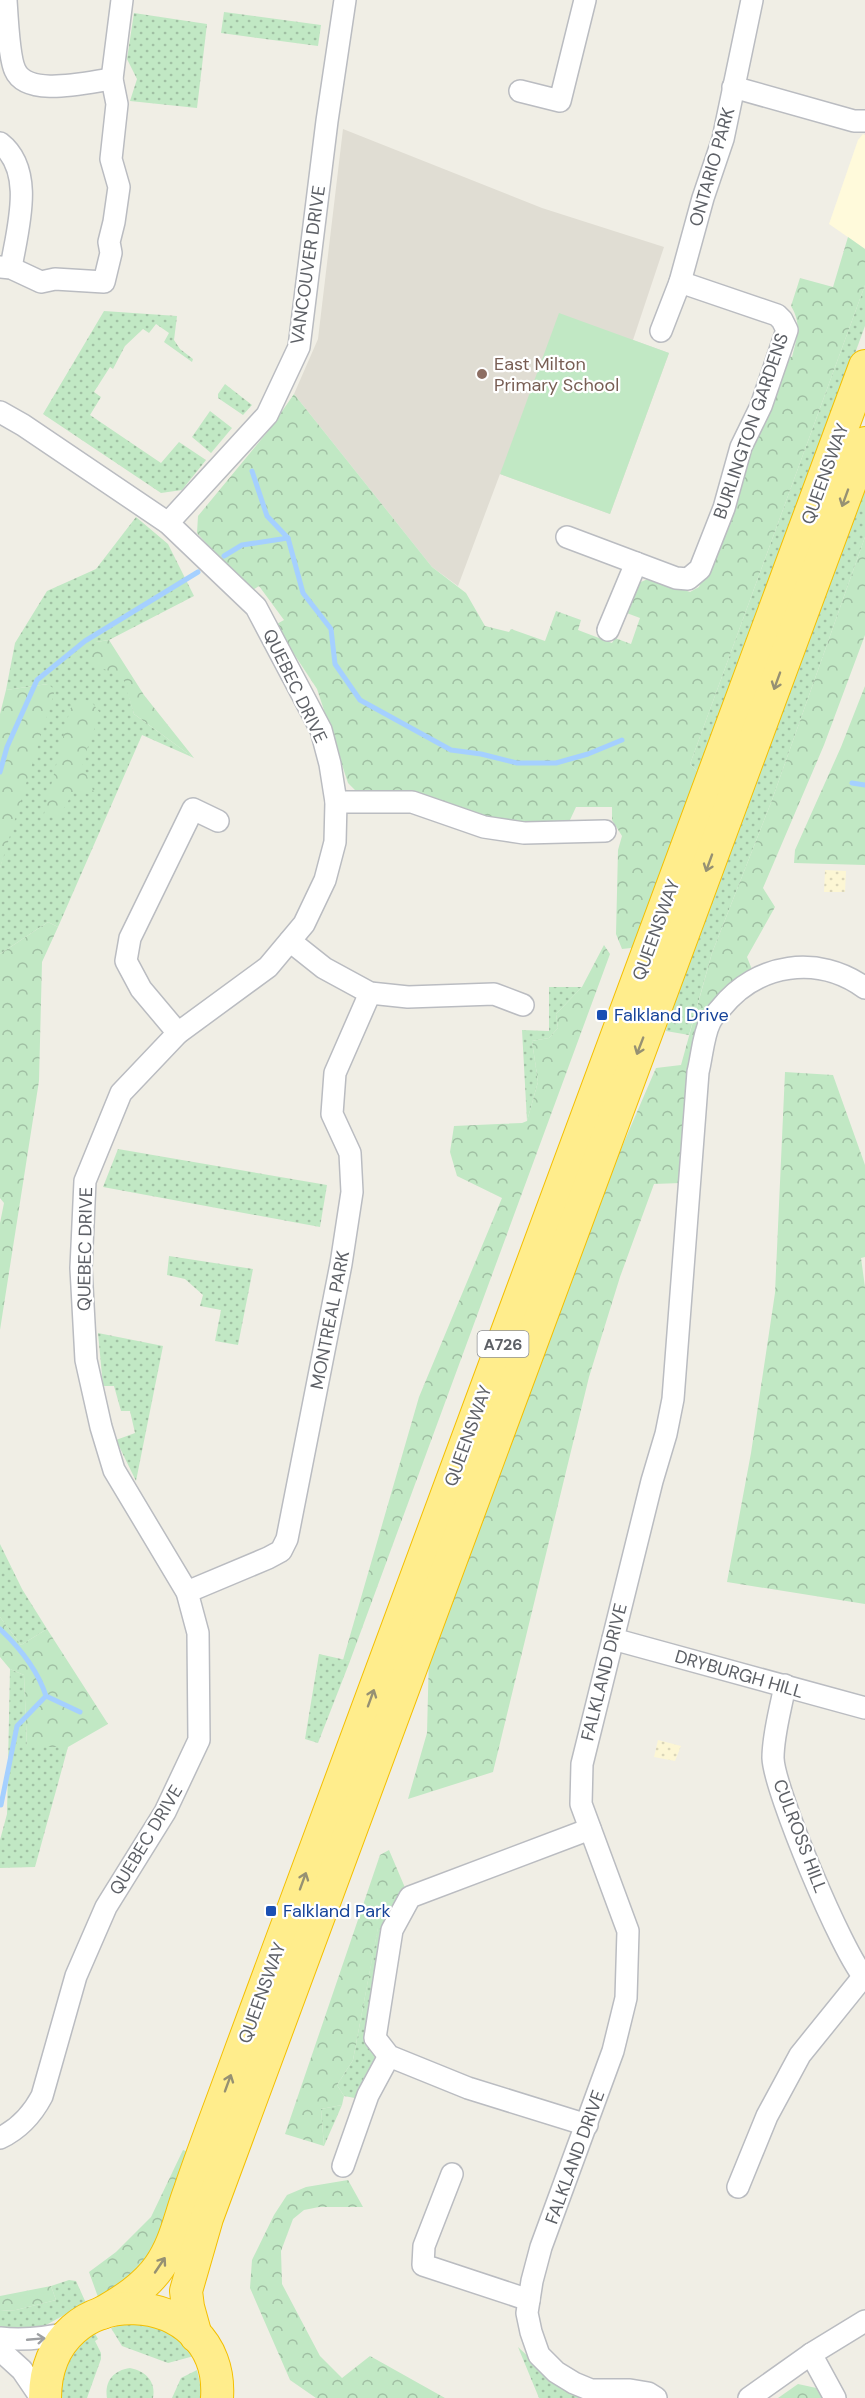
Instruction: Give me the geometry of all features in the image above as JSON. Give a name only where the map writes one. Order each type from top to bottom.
[{"type":"highway","name":"QUEENSWAY","points":[[97,2316],[132,2295],[154,2274],[166,2256],[179,2226],[232,2072],[865,366]]},
{"type":"highway","name":"QUEENSWAY","points":[[196,2336],[186,2291],[207,2218],[865,443]]},
{"type":"highway","name":"A726","points":[[45,2398],[51,2365],[60,2346],[97,2316],[140,2308],[157,2311],[184,2325],[196,2336],[208,2354],[220,2391]]},
{"type":"street","points":[[6,0],[4,30],[15,71],[26,83],[42,87],[112,79]]},
{"type":"street","points":[[0,143],[6,147],[18,169],[21,198],[5,268],[41,282],[55,279],[104,282],[111,254],[109,242],[118,187],[111,159],[117,104],[112,79],[122,0]]},
{"type":"street","name":"VANCOUVER DRIVE","points":[[168,523],[267,415],[299,347],[327,121],[345,0]]},
{"type":"street","points":[[520,91],[560,101],[585,0]]},
{"type":"street","name":"ONTARIO PARK","points":[[661,331],[680,282],[703,198],[723,139],[752,0]]},
{"type":"street","points":[[734,87],[854,121],[865,121]]},
{"type":"street","name":"BURLINGTON GARDENS","points":[[567,537],[675,578],[688,579],[700,569],[724,508],[741,447],[761,406],[787,330],[783,320],[777,315],[680,282]]},
{"type":"street","name":"QUEBEC DRIVE","points":[[0,412],[23,425],[168,523],[256,607],[321,730],[330,764],[336,802],[335,842],[325,880],[304,924],[268,967],[178,1033],[121,1093],[85,1181],[81,1268],[86,1360],[100,1427],[114,1470],[187,1593],[198,1633],[199,1740],[165,1812],[106,1907],[76,1976],[42,2096],[36,2108],[16,2130],[0,2138]]},
{"type":"street","points":[[608,630],[636,563]]},
{"type":"street","points":[[336,802],[412,802],[484,827],[524,833],[605,831]]},
{"type":"street","points":[[178,1033],[141,989],[126,961],[130,938],[193,809],[218,821]]},
{"type":"street","points":[[290,941],[324,968],[370,993],[408,997],[494,994],[523,1005]]},
{"type":"street","name":"FALKLAND DRIVE","points":[[656,2398],[648,2393],[630,2390],[591,2390],[556,2372],[539,2355],[531,2332],[528,2313],[532,2281],[541,2247],[613,2051],[626,1998],[628,1931],[581,1804],[582,1764],[673,1399],[698,1072],[710,1022],[733,994],[753,980],[775,970],[816,966],[831,970],[865,988]]},
{"type":"street","name":"MONTREAL PARK","points":[[187,1593],[281,1551],[287,1539],[341,1264],[352,1192],[350,1153],[332,1114],[335,1073],[370,993]]},
{"type":"street","name":"DRYBURGH HILL","points":[[613,1639],[865,1708]]},
{"type":"street","name":"CULROSS HILL","points":[[785,1685],[773,1758],[777,1780],[827,1906],[848,1952],[864,1978]]},
{"type":"street","points":[[587,2125],[468,2088],[389,2056],[375,2038],[392,1930],[410,1897],[590,1829]]},
{"type":"street","points":[[738,2187],[767,2116],[800,2055],[864,1978]]},
{"type":"street","points":[[342,2166],[368,2095],[389,2056]]},
{"type":"street","points":[[452,2174],[424,2246],[423,2265],[529,2300]]},
{"type":"street","points":[[0,2338],[41,2339],[97,2316]]},
{"type":"street","points":[[748,2398],[811,2354],[865,2321]]},
{"type":"street","points":[[0,2350],[22,2370],[41,2398]]},
{"type":"street","points":[[811,2354],[835,2398]]},
{"type":"shaded area","name":"East Milton Primary School","points":[[343,129],[542,208],[664,247],[633,340],[669,353],[610,514],[500,474],[458,586],[432,567],[294,394],[318,339]]},
{"type":"shaded area","points":[[863,134],[865,135],[865,249],[829,224],[858,140]]},
{"type":"green space","points":[[224,12],[321,25],[318,46],[221,33]]},
{"type":"green space","points":[[134,13],[207,24],[197,108],[130,101],[137,79],[127,59]]},
{"type":"green space","points":[[848,237],[865,249],[865,285],[690,764],[701,775],[640,947],[622,949],[616,934],[618,850],[622,836],[612,820],[612,807],[576,807],[570,820],[561,825],[528,828],[360,795],[348,783],[317,689],[275,625],[284,620],[259,586],[250,592],[197,533],[198,516],[269,430],[294,394],[432,567],[466,593],[485,626],[509,632],[511,629],[545,641],[556,611],[581,620],[578,630],[612,643],[615,638],[631,644],[640,618],[624,612],[634,585],[650,578],[690,592],[699,587],[786,355],[792,357],[797,337],[797,325],[791,306],[800,278],[833,287]]},
{"type":"green space","points":[[865,285],[865,326],[701,775],[690,764]]},
{"type":"green space","points":[[104,311],[177,316],[174,340],[180,349],[193,359],[192,362],[164,342],[169,333],[156,324],[149,333],[143,329],[125,346],[113,369],[110,367],[94,392],[101,397],[90,415],[161,463],[179,442],[206,460],[182,490],[161,493],[43,414]]},
{"type":"green space","points":[[559,313],[669,353],[610,514],[500,474]]},
{"type":"green space","points":[[225,384],[252,405],[243,415],[218,398]]},
{"type":"green space","points":[[210,411],[232,428],[211,453],[192,437]]},
{"type":"green space","points":[[865,483],[865,537],[772,800],[712,953],[689,1035],[666,1031],[674,994]]},
{"type":"green space","points":[[136,517],[168,544],[194,596],[109,640],[96,642],[124,678],[134,714],[194,758],[142,735],[58,927],[48,922],[0,954],[0,868],[48,684],[6,690],[15,643],[47,591],[96,569]]},
{"type":"green space","points":[[865,537],[865,635],[824,745],[763,888],[775,907],[747,957],[753,972],[711,1006],[681,1183],[654,1184],[620,1277],[589,1377],[493,1772],[408,1799],[427,1733],[429,1654],[599,1200],[656,1068],[681,1065],[712,953],[772,800]]},
{"type":"green space","points":[[109,640],[144,695],[194,758],[134,714],[123,678],[87,661],[96,642]]},
{"type":"green space","points":[[48,684],[55,690],[0,868],[0,714],[6,690]]},
{"type":"green space","points":[[865,686],[865,865],[794,863],[795,850],[841,747]]},
{"type":"green space","points":[[78,699],[91,701],[100,713],[82,763],[95,795],[74,791],[60,815],[43,818],[70,709]]},
{"type":"green space","points":[[48,922],[58,927],[42,962],[39,1081],[0,1330],[0,1223],[4,1203],[0,1198],[0,954]]},
{"type":"green space","points":[[604,945],[610,954],[350,1661],[343,1660],[419,1397],[502,1198],[457,1176],[450,1152],[454,1126],[527,1121],[538,1082],[532,1041],[549,1038],[558,1028],[556,1014],[582,987]]},
{"type":"green space","points":[[549,987],[582,987],[556,1014],[558,1028],[549,1038],[532,1041],[538,1082],[527,1121],[522,1030],[549,1031]]},
{"type":"green space","points":[[785,1072],[833,1075],[865,1165],[865,1257],[861,1258],[865,1287],[865,1604],[727,1582],[751,1453],[775,1293]]},
{"type":"green space","points":[[118,1149],[327,1185],[320,1227],[103,1187]]},
{"type":"green space","points":[[169,1256],[253,1269],[238,1345],[215,1341],[221,1310],[200,1306],[203,1295],[185,1279],[167,1275]]},
{"type":"green space","points":[[98,1333],[163,1346],[136,1481],[116,1440],[135,1433],[130,1411],[121,1411],[114,1386],[103,1386]]},
{"type":"green space","points":[[0,1544],[22,1589],[47,1629],[21,1645],[0,1617]]},
{"type":"green space","points":[[0,1617],[21,1645],[47,1629],[108,1724],[68,1747],[27,1747],[24,1675],[10,1669],[0,1657]]},
{"type":"green space","points":[[319,1654],[350,1661],[318,1743],[305,1739]]},
{"type":"green space","points":[[10,1669],[24,1675],[27,1747],[68,1747],[35,1867],[0,1868],[0,1840],[7,1814]]},
{"type":"green space","points":[[389,1850],[406,1890],[386,1927],[378,1928],[353,2060],[337,2085],[344,2096],[342,2105],[321,2109],[324,2146],[285,2134],[380,1855]]},
{"type":"green space","points":[[378,1927],[386,1927],[379,2062],[360,2099],[344,2096],[337,2085],[353,2060]]},
{"type":"green space","points":[[342,2105],[324,2146],[321,2109]]},
{"type":"green space","points":[[183,2150],[191,2153],[160,2240],[130,2276],[98,2297],[89,2272],[116,2252],[151,2217]]},
{"type":"green space","points":[[348,2180],[363,2207],[319,2207],[304,2210],[293,2219],[281,2251],[282,2284],[320,2356],[342,2378],[370,2356],[445,2398],[316,2398],[290,2380],[250,2288],[252,2260],[274,2215],[287,2195],[306,2187]]},
{"type":"green space","points":[[69,2280],[76,2281],[86,2303],[37,2330],[21,2332],[0,2326],[0,2311],[16,2310],[56,2300],[51,2286]]},
{"type":"green space","points":[[51,2286],[56,2300],[16,2310],[0,2311],[0,2296]]},
{"type":"green space","points":[[128,2323],[149,2325],[165,2331],[194,2356],[168,2363],[122,2346],[111,2328]]},
{"type":"green space","points":[[94,2332],[98,2339],[95,2341],[101,2353],[101,2359],[87,2398],[61,2398],[63,2378],[74,2353]]},
{"type":"green space","points":[[518,2347],[564,2390],[584,2398],[539,2398]]},
{"type":"green space","points":[[130,2368],[149,2378],[154,2392],[153,2398],[107,2398],[107,2386],[111,2377],[119,2371]]},
{"type":"green space","points":[[197,2370],[201,2398],[172,2398],[181,2378]]},
{"type":"green space","points":[[798,2384],[821,2389],[827,2398],[778,2398]]},
{"type":"sand","points":[[825,870],[846,871],[845,892],[824,892]]},
{"type":"sand","points":[[658,1740],[681,1746],[675,1761],[654,1757]]},
{"type":"waterway","points":[[252,471],[267,516],[288,538],[303,593],[331,629],[335,664],[360,700],[451,750],[481,754],[517,763],[556,763],[588,754],[622,740]]},
{"type":"waterway","points":[[224,556],[242,545],[288,538]]},
{"type":"waterway","points":[[0,772],[7,747],[37,680],[85,641],[198,572]]},
{"type":"waterway","points":[[852,783],[865,785]]},
{"type":"waterway","points":[[0,1629],[27,1660],[46,1696],[17,1726],[1,1805]]},
{"type":"waterway","points":[[46,1696],[80,1712]]},
{"type":"place","name":"East Milton Primary School","points":[[482,374]]},
{"type":"place","name":"Falkland Drive","points":[[602,1015]]},
{"type":"place","name":"Falkland Park","points":[[271,1911]]}]
